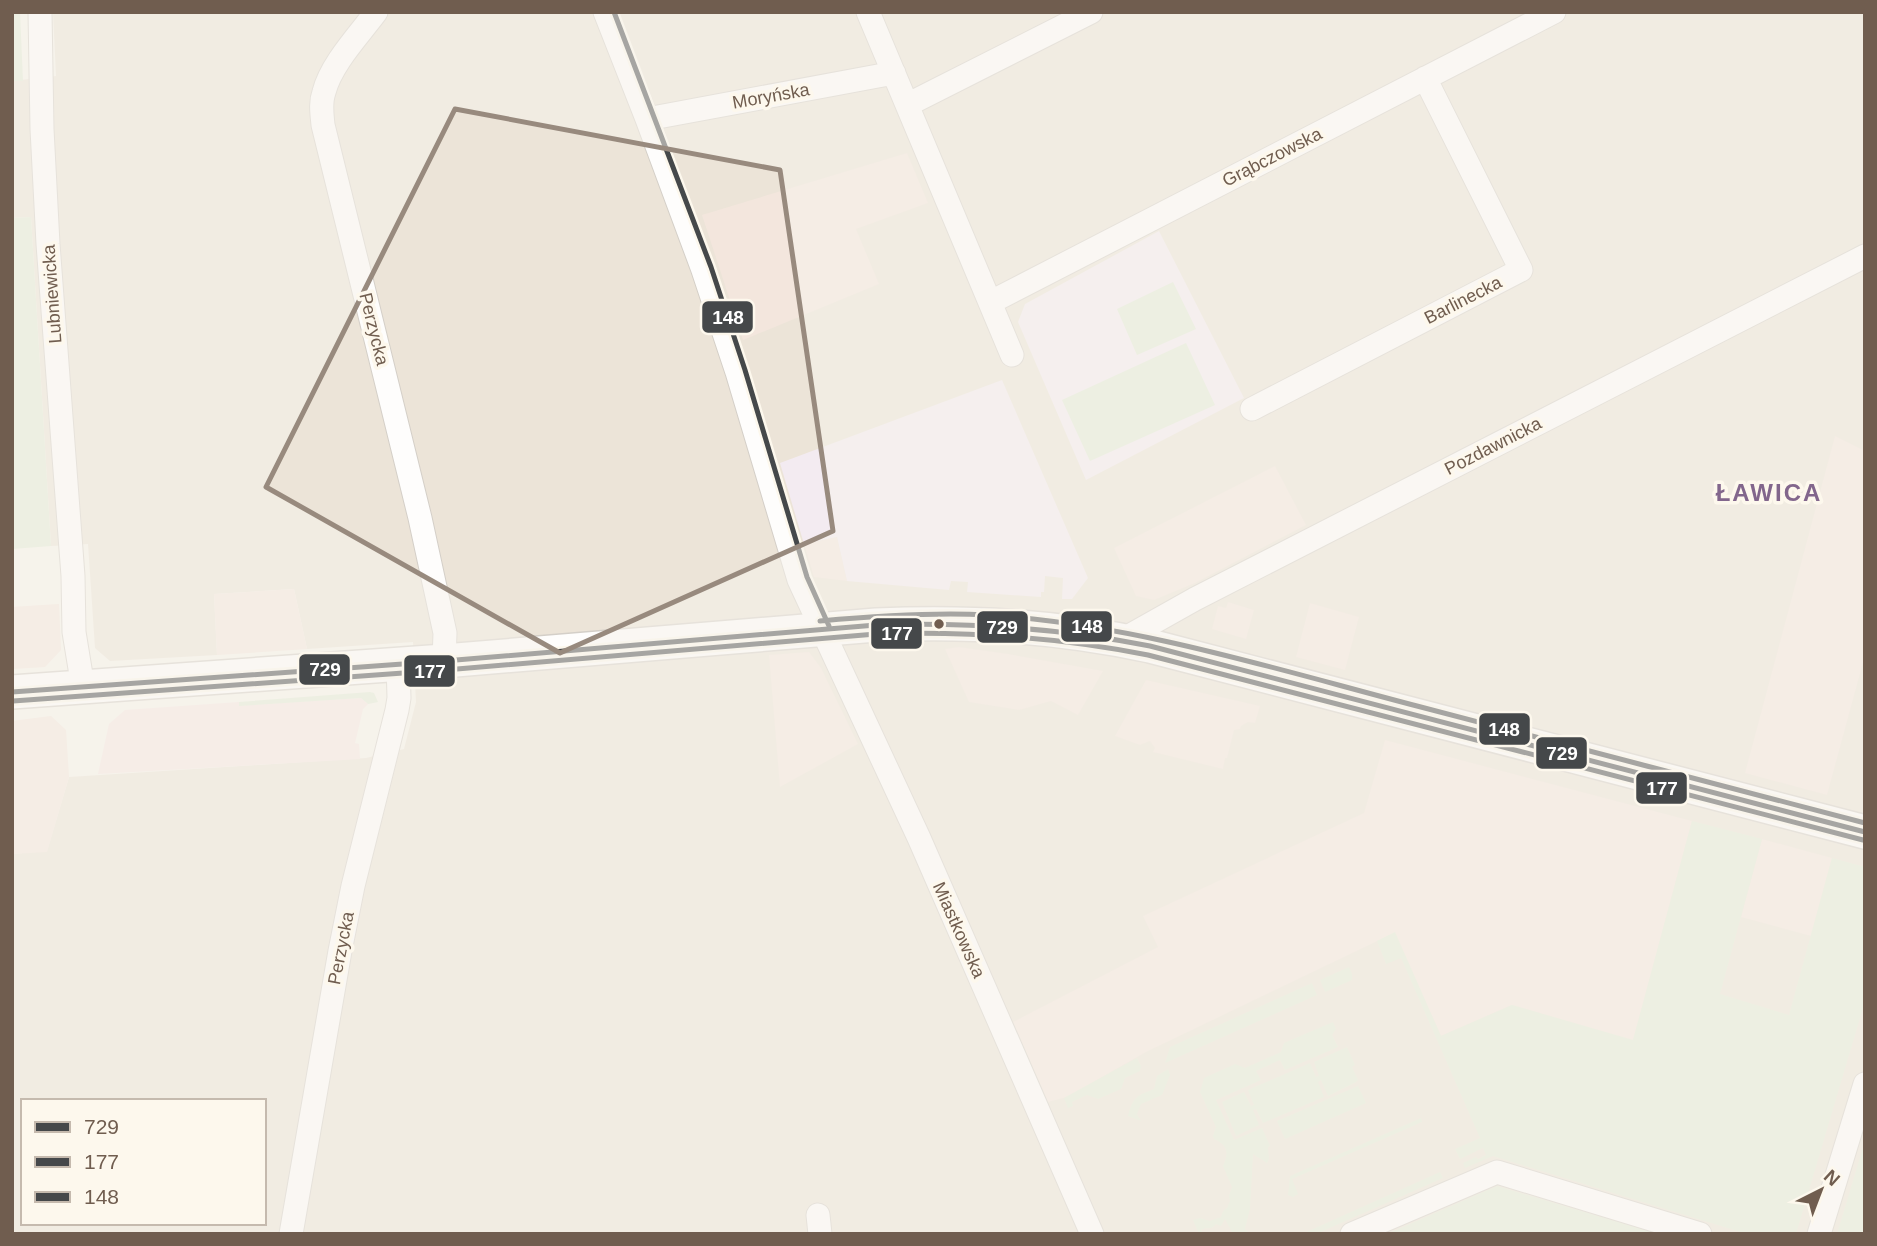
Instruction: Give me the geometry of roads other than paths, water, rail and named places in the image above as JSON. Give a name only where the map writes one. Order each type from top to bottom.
[{"type":"street","name":"Lubniewicka","points":[[40,12],[46,206],[74,632],[83,687]]},
{"type":"street","name":"Perzycka","points":[[376,12],[330,76],[321,106],[323,125],[420,518],[445,633],[444,661]]},
{"type":"street","name":"Miastkowska","points":[[605,12],[699,258],[737,372],[799,580],[919,838],[1092,1234]]},
{"type":"street","points":[[868,12],[1012,355]]},
{"type":"street","points":[[907,105],[1091,12]]},
{"type":"street","name":"Grąbczowska","points":[[990,302],[1555,12]]},
{"type":"street","name":"Moryńska","points":[[647,119],[894,74]]},
{"type":"street","name":"Barlinecka","points":[[1252,409],[1521,270],[1425,78]]},
{"type":"street","name":"Pozdawnicka","points":[[1122,640],[1195,598],[1865,256]]},
{"type":"street","points":[[12,692],[444,661],[876,625],[963,623],[1043,629],[1122,640],[1269,676],[1865,832]]},
{"type":"street","name":"Perzycka","points":[[291,1234],[353,886],[397,710],[398,664]]},
{"type":"street","points":[[1819,1234],[1865,1084]]},
{"type":"street","points":[[1352,1234],[1497,1172],[1700,1234]]},
{"type":"district","name":"ŁAWICA","points":[[1769,492]]}]
